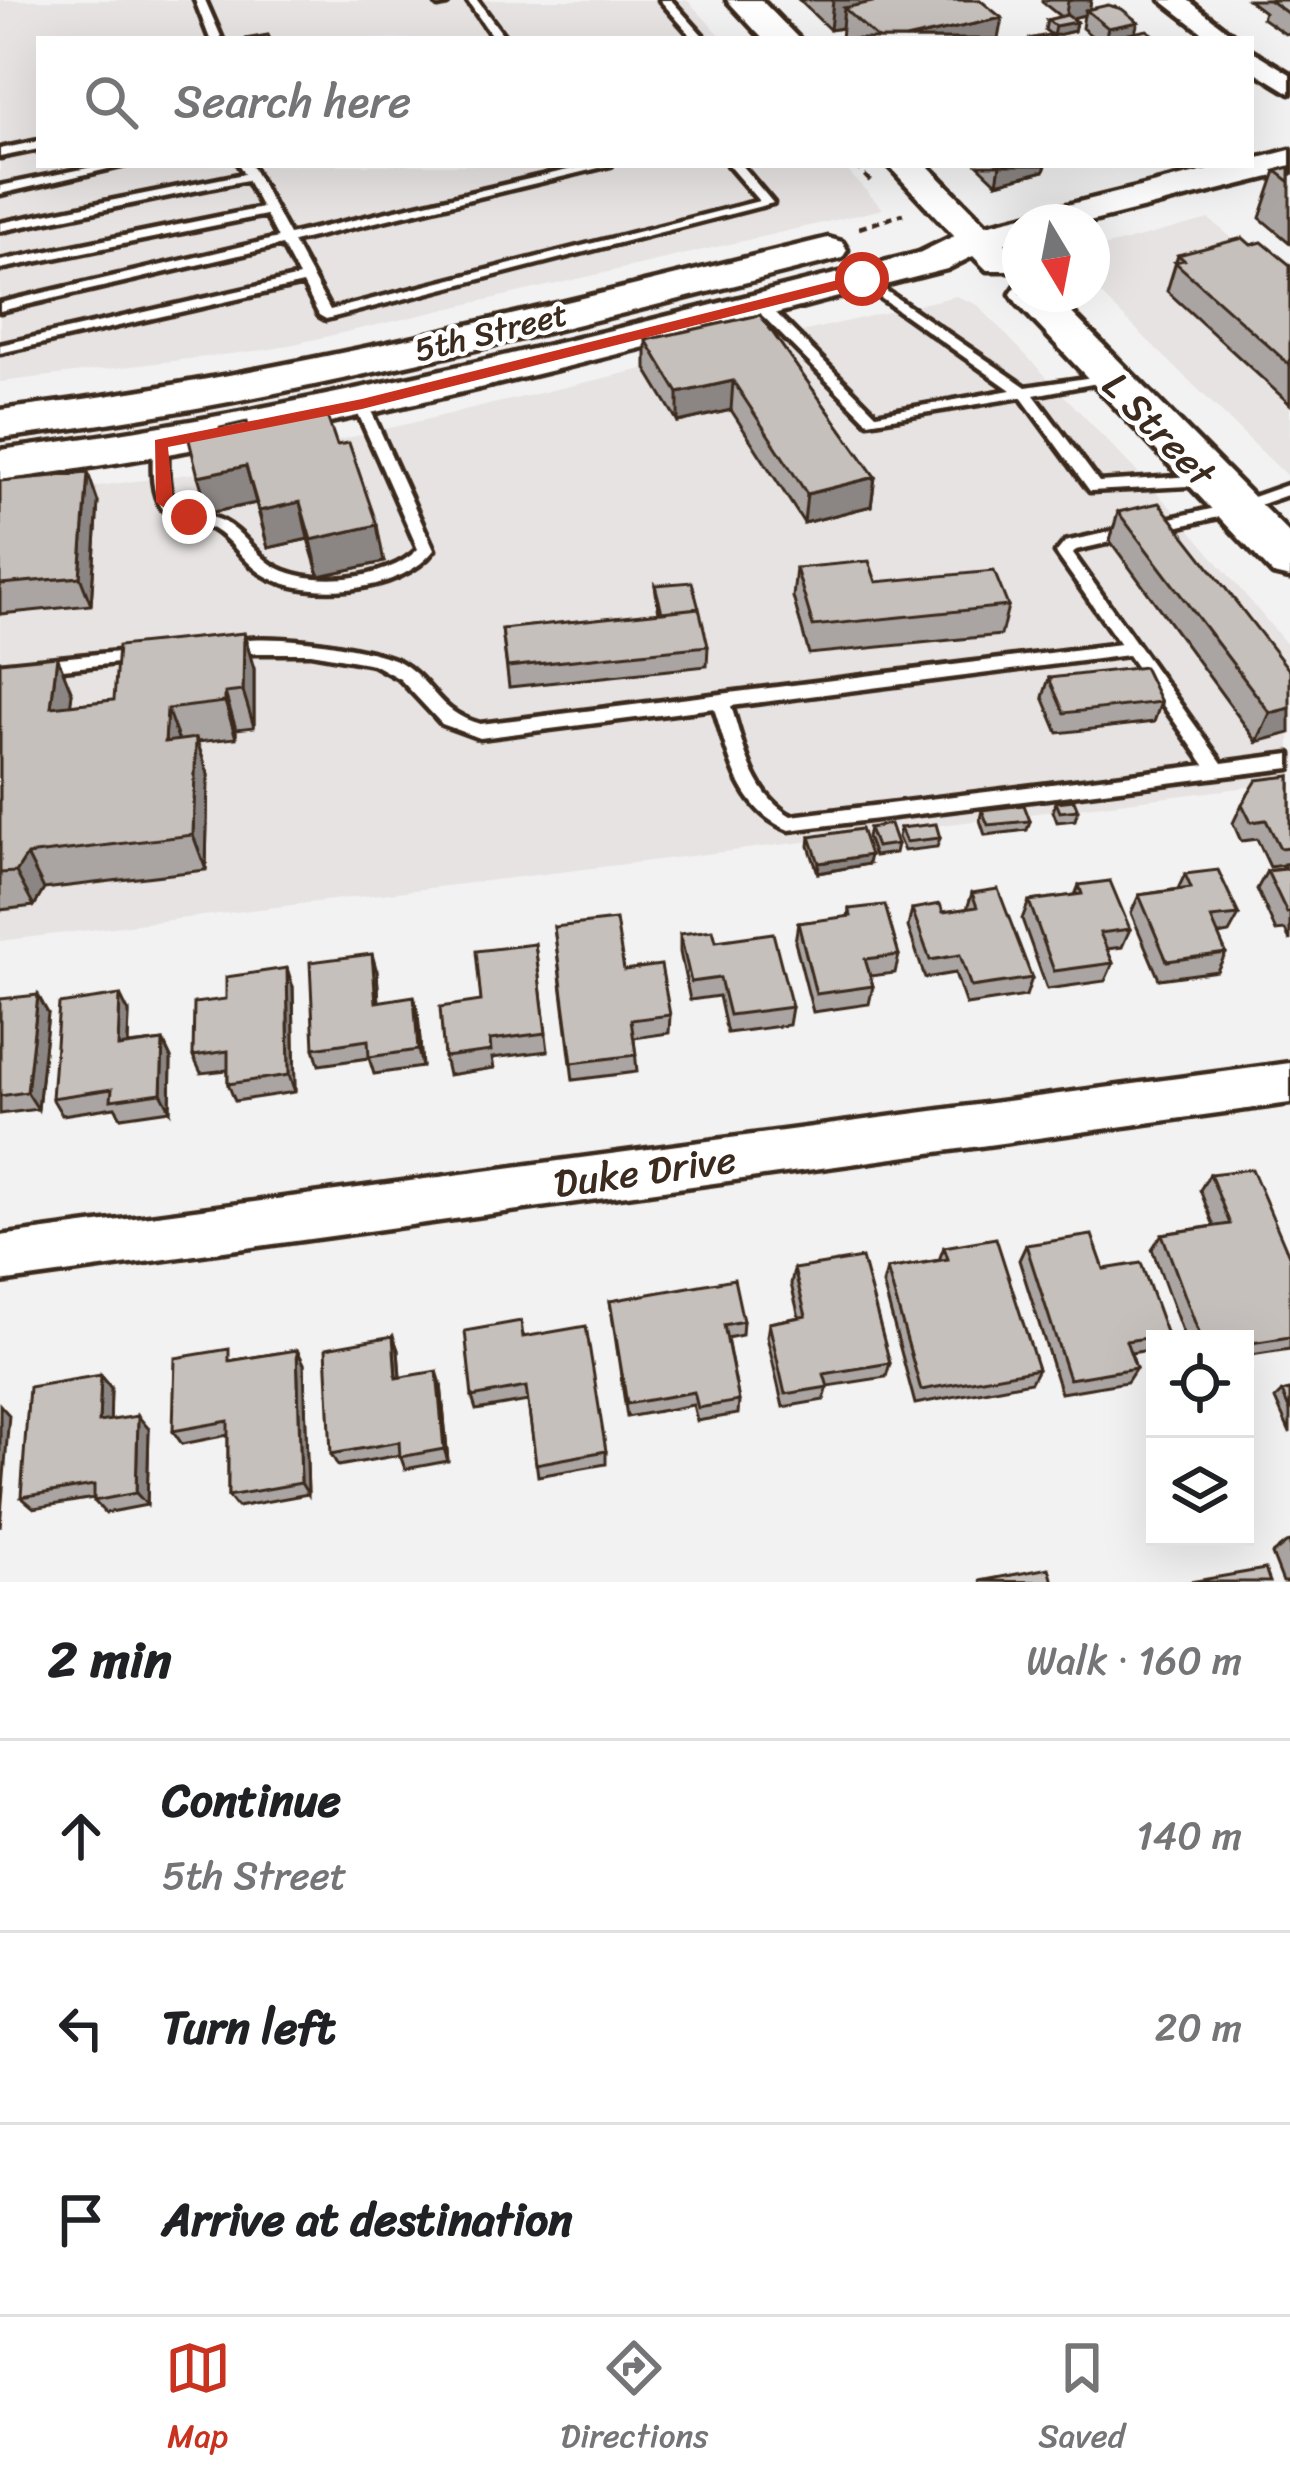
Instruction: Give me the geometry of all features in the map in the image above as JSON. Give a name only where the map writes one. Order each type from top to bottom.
[{"type":"main road","points":[[743,0],[779,36]]},
{"type":"main road","points":[[1110,205],[1290,161]]},
{"type":"main road","points":[[909,168],[1002,263]]},
{"type":"main road","name":"5th Street","points":[[0,465],[160,443],[362,404],[933,261],[979,238],[1002,232]]},
{"type":"main road","name":"5th Street","points":[[0,424],[281,382],[893,234],[979,238]]},
{"type":"main road","name":"L Street","points":[[1048,312],[1290,562]]},
{"type":"street","points":[[1173,0],[1222,36]]},
{"type":"street","points":[[1254,59],[1290,86]]},
{"type":"street","name":"Duke Drive","points":[[0,1259],[1290,1083]]},
{"type":"lane","points":[[200,0],[215,36]]},
{"type":"lane","points":[[472,0],[498,36]]},
{"type":"lane","points":[[665,0],[697,36]]},
{"type":"lane","points":[[0,153],[36,146]]},
{"type":"lane","points":[[0,190],[105,168]]},
{"type":"lane","points":[[0,307],[592,168]]},
{"type":"lane","points":[[0,227],[248,171],[326,315],[767,203],[737,168]]},
{"type":"lane","points":[[0,266],[270,210]]},
{"type":"lane","points":[[0,349],[307,279]]},
{"type":"lane","points":[[862,279],[1025,393],[1095,488],[1222,494],[1290,490]]},
{"type":"lane","points":[[760,305],[873,419],[1108,377]]},
{"type":"lane","points":[[160,443],[165,502],[173,511],[232,534],[268,570],[298,582],[326,585],[366,579],[420,561],[426,550],[362,404]]},
{"type":"lane","points":[[1217,770],[1064,553],[1072,546],[1222,494]]},
{"type":"lane","points":[[197,650],[267,643],[319,648],[392,666],[451,725],[480,731],[1131,649]]},
{"type":"lane","points":[[0,670],[151,654]]},
{"type":"lane","points":[[720,699],[754,796],[766,814],[789,823],[1290,761]]},
{"type":"shaded area","points":[[0,0],[687,0],[721,36],[36,36],[36,168],[845,168],[883,209],[272,349],[0,382]]},
{"type":"shaded area","points":[[1209,219],[1290,286],[1290,479],[1110,304],[1110,245]]},
{"type":"shaded area","points":[[956,296],[978,305],[1175,512],[1290,648],[1290,782],[0,941],[0,499],[197,473]]},
{"type":"building","points":[[882,0],[980,0],[1002,18],[919,36],[875,36],[844,8]]},
{"type":"building","points":[[1269,0],[1290,0],[1290,15]]},
{"type":"building","points":[[1108,5],[1138,22],[1108,28],[1086,10]]},
{"type":"building","points":[[1067,15],[1076,22],[1055,26],[1047,20]]},
{"type":"building","points":[[1147,30],[1156,36],[1118,36]]},
{"type":"building","points":[[1290,167],[1290,182],[1276,171]]},
{"type":"building","points":[[1243,238],[1251,245],[1262,242],[1290,265],[1290,365],[1175,262],[1184,260],[1178,255]]},
{"type":"building","points":[[760,315],[875,477],[807,494],[733,381],[678,393],[646,340]]},
{"type":"building","points":[[326,413],[337,445],[349,443],[377,525],[311,540],[300,502],[259,511],[246,466],[198,476],[188,436],[222,434],[220,428],[247,422],[249,429]]},
{"type":"building","points":[[88,473],[80,577],[0,584],[0,481]]},
{"type":"building","points":[[1159,503],[1290,671],[1290,708],[1270,713],[1118,512]]},
{"type":"building","points":[[869,561],[876,582],[994,571],[1008,606],[813,626],[796,568]]},
{"type":"building","points":[[692,582],[699,608],[662,612],[655,585]]},
{"type":"building","points":[[699,608],[708,646],[507,667],[502,629]]},
{"type":"building","points":[[244,633],[243,691],[225,693],[225,702],[167,709],[165,742],[196,738],[193,835],[27,855],[16,872],[0,873],[0,662],[57,656],[51,707],[114,700],[118,646]]},
{"type":"building","points":[[1144,667],[1161,702],[1064,713],[1049,678]]},
{"type":"building","points":[[1290,776],[1290,847],[1280,848],[1266,820],[1251,822],[1242,804],[1257,780]]},
{"type":"building","points":[[1074,800],[1078,810],[1060,812],[1056,802]]},
{"type":"building","points":[[1024,805],[1030,821],[988,825],[982,810]]},
{"type":"building","points":[[890,824],[897,844],[876,847],[869,828]]},
{"type":"building","points":[[936,824],[940,838],[906,842],[900,828]]},
{"type":"building","points":[[861,829],[870,855],[819,863],[810,837]]},
{"type":"building","points":[[1290,863],[1287,913],[1267,871],[1286,869],[1284,864]]},
{"type":"building","points":[[1218,870],[1239,915],[1211,918],[1226,953],[1167,961],[1139,895],[1191,888],[1185,874]]},
{"type":"building","points":[[1110,881],[1130,929],[1100,933],[1113,963],[1054,971],[1029,901],[1082,894],[1079,885]]},
{"type":"building","points":[[998,889],[1032,978],[971,987],[960,955],[930,960],[912,909],[940,904],[943,912],[977,907],[972,893]]},
{"type":"building","points":[[885,905],[899,955],[865,959],[873,986],[816,994],[798,923],[851,916],[849,909]]},
{"type":"building","points":[[616,920],[624,970],[661,965],[670,1015],[631,1020],[636,1055],[572,1063],[554,927]]},
{"type":"building","points":[[713,930],[716,941],[773,933],[792,1007],[729,1015],[720,978],[691,982],[680,934]]},
{"type":"building","points":[[535,944],[546,1033],[490,1040],[491,1051],[444,1057],[440,1007],[481,1001],[476,951]]},
{"type":"building","points":[[372,954],[376,1002],[414,996],[418,1050],[369,1057],[368,1040],[314,1048],[310,962]]},
{"type":"building","points":[[287,968],[289,1075],[228,1084],[228,1051],[193,1056],[194,1003],[226,999],[226,977]]},
{"type":"building","points":[[38,995],[27,1092],[0,1096],[0,999]]},
{"type":"building","points":[[120,995],[118,1047],[163,1041],[161,1093],[111,1100],[112,1089],[52,1098],[59,1004]]},
{"type":"building","points":[[1252,1169],[1290,1258],[1290,1337],[1254,1343],[1254,1330],[1198,1330],[1162,1234],[1230,1224],[1210,1174]]},
{"type":"building","points":[[1092,1235],[1104,1269],[1141,1263],[1165,1330],[1146,1330],[1146,1338],[1126,1341],[1136,1368],[1069,1379],[1026,1245]]},
{"type":"building","points":[[996,1238],[1038,1369],[921,1390],[887,1269],[948,1259],[944,1247]]},
{"type":"building","points":[[862,1258],[890,1363],[824,1374],[828,1387],[785,1394],[769,1323],[806,1316],[794,1269]]},
{"type":"building","points":[[734,1279],[743,1321],[724,1325],[739,1401],[698,1408],[694,1392],[627,1404],[610,1301]]},
{"type":"building","points":[[521,1321],[523,1337],[586,1326],[606,1451],[536,1464],[526,1387],[472,1397],[465,1331]]},
{"type":"building","points":[[393,1336],[396,1378],[437,1371],[444,1449],[400,1457],[399,1442],[331,1454],[326,1348]]},
{"type":"building","points":[[229,1349],[229,1361],[297,1350],[301,1483],[228,1496],[228,1421],[173,1431],[175,1358]]},
{"type":"building","points":[[101,1375],[99,1422],[138,1416],[136,1493],[94,1501],[94,1485],[21,1497],[29,1387]]},
{"type":"building","points":[[1049,1568],[1053,1582],[980,1581]]},
{"type":"building","points":[[1265,1569],[1270,1582],[1190,1582]]},
{"type":"route","points":[[189,517],[165,502],[160,443],[362,404],[862,279]]}]
